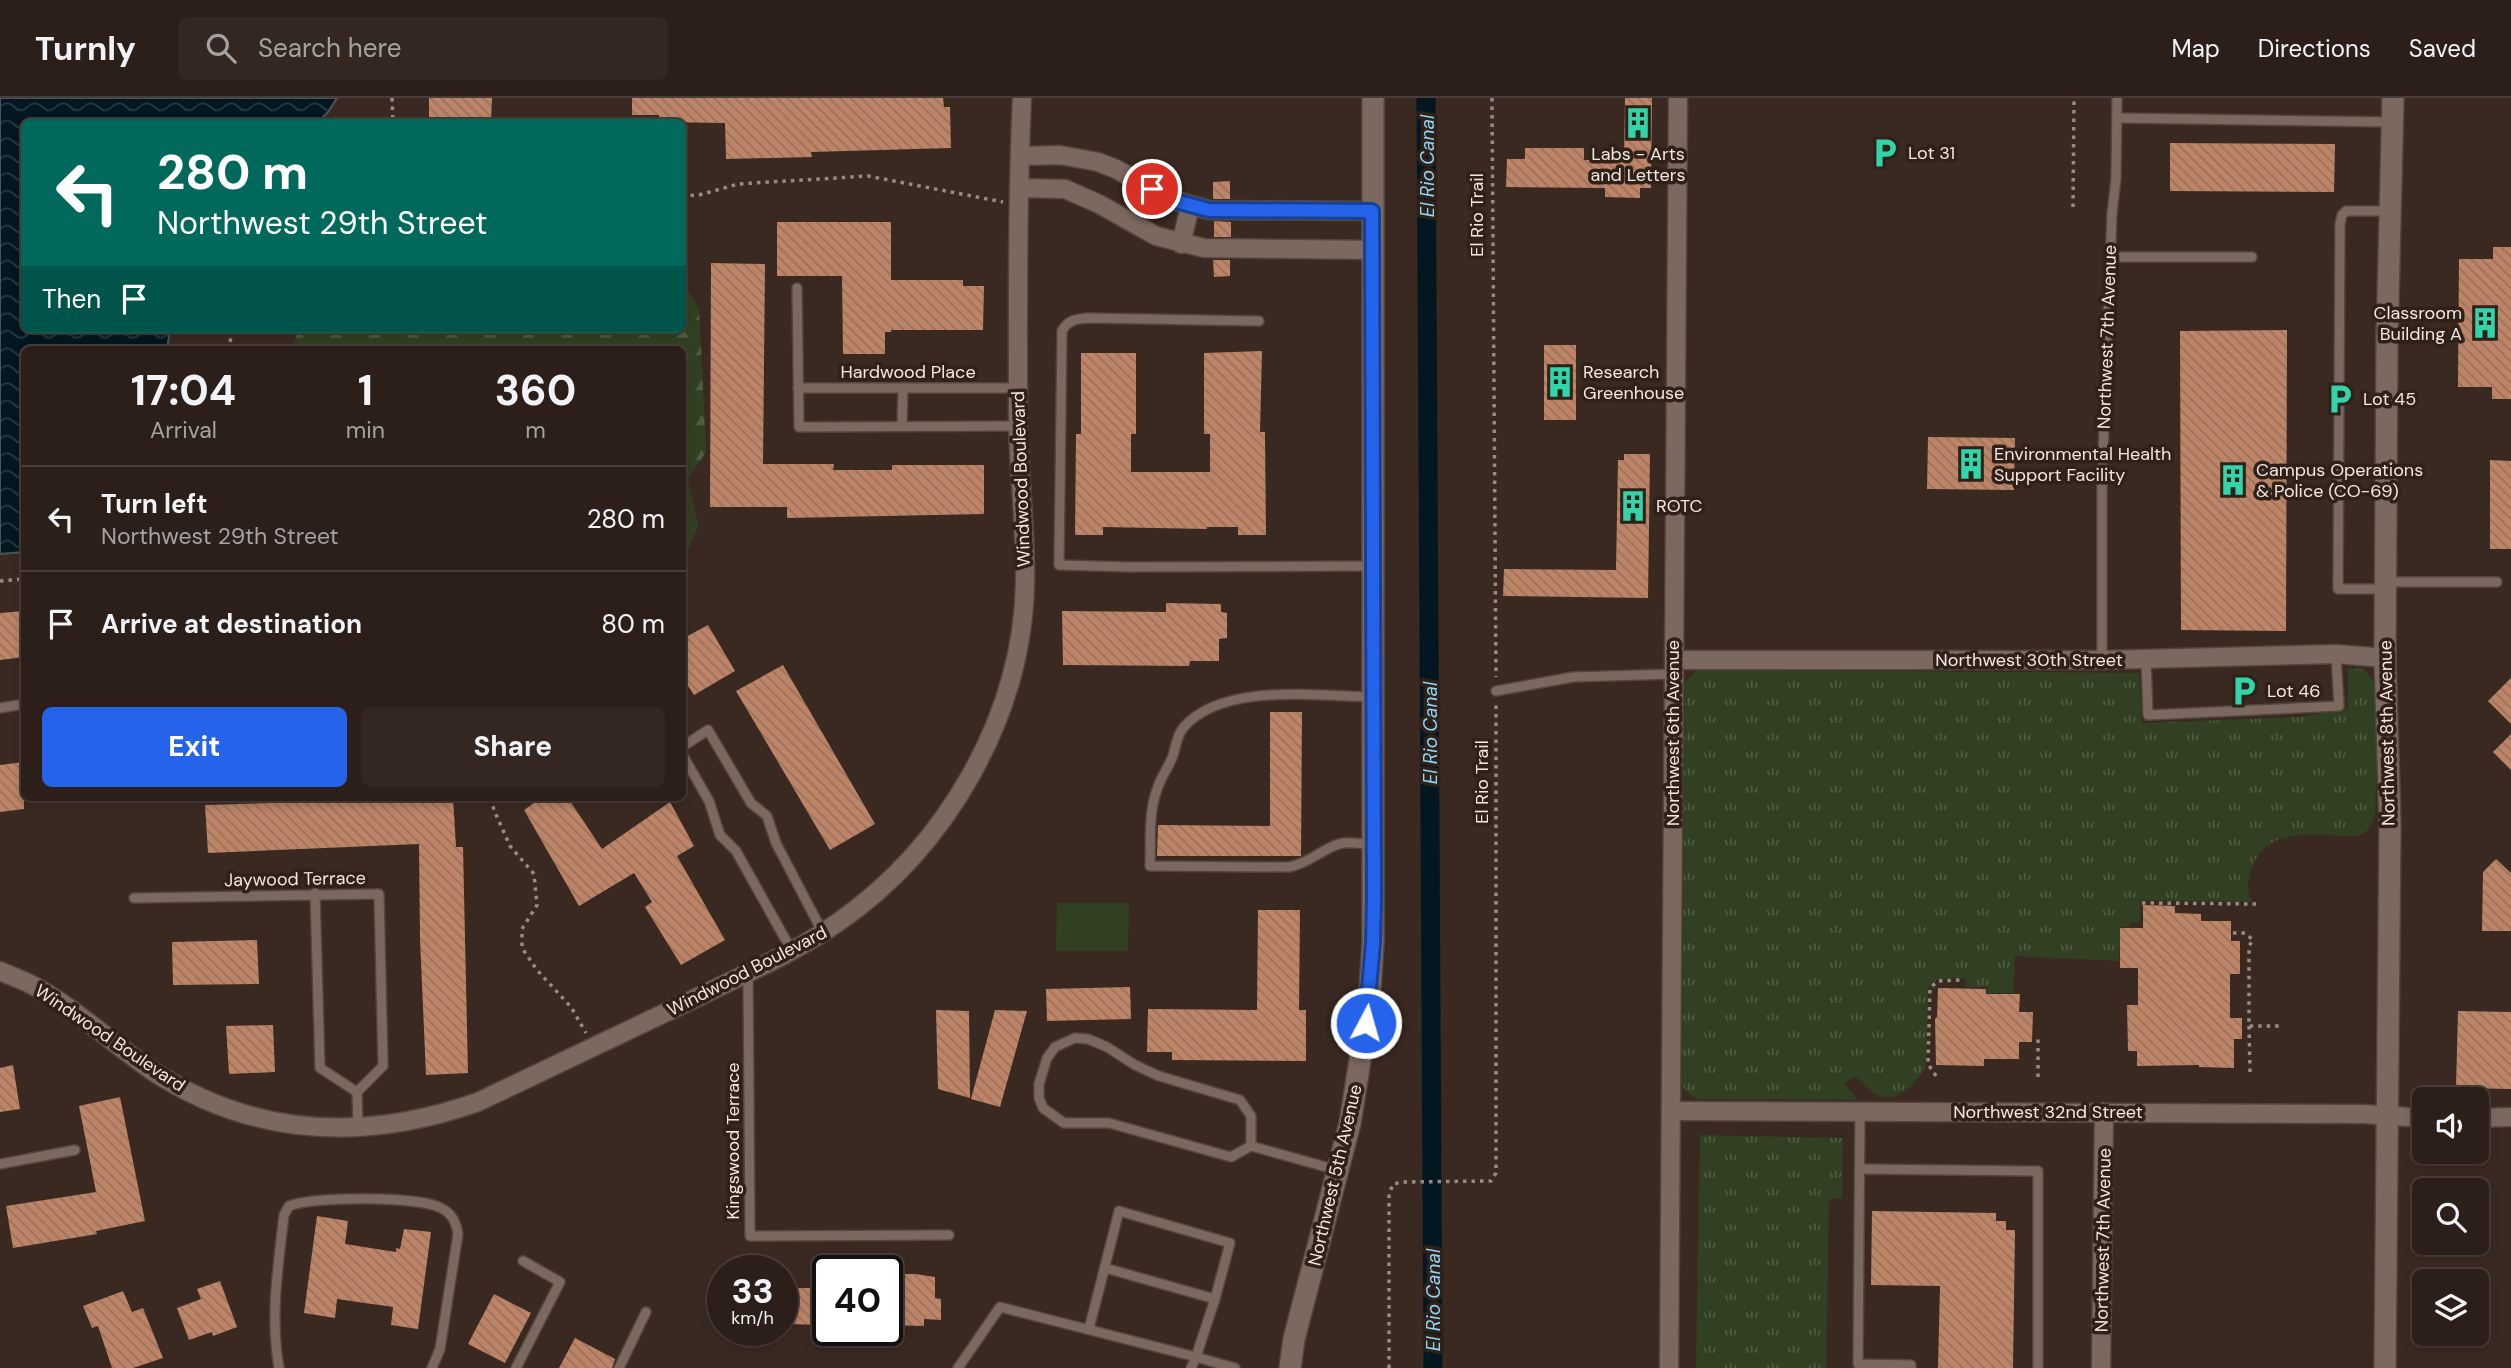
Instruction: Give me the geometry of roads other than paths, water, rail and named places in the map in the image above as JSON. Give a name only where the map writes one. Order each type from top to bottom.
[{"type":"street","name":"Windwood Boulevard","points":[[0,971],[48,994],[151,1070],[185,1090],[260,1118],[308,1126],[358,1128],[402,1124],[478,1102],[792,951],[823,933],[874,895],[906,864],[935,830],[960,794],[999,714],[1012,672],[1021,628],[1025,584],[1018,426],[1022,98]]},
{"type":"street","name":"Northwest 5th Avenue","points":[[1290,1368],[1294,1339],[1350,1123],[1369,1004],[1373,943],[1373,98]]},
{"type":"street","name":"Northwest 6th Avenue","points":[[1669,1368],[1678,98]]},
{"type":"street","name":"Northwest 8th Avenue","points":[[2385,1368],[2390,825],[2385,586],[2393,98]]},
{"type":"street","points":[[1020,156],[1060,155],[1098,162],[1172,200],[1190,206],[1228,211],[1372,211]]},
{"type":"street","points":[[1019,196],[1065,189],[1156,236],[1181,244],[1226,250],[1373,250]]},
{"type":"street","points":[[1181,244],[1190,206]]},
{"type":"street","name":"Northwest 30th Street","points":[[1674,667],[2336,654],[2385,658]]},
{"type":"street","name":"Northwest 32nd Street","points":[[1671,1111],[2104,1112],[2412,1117]]},
{"type":"street","name":"Northwest 7th Avenue","points":[[2101,1368],[2104,1112]]},
{"type":"street","points":[[2489,1118],[2511,1117]]},
{"type":"lane","name":"Northwest 7th Avenue","points":[[2102,660],[2102,480],[2110,257],[2116,179],[2117,98]]},
{"type":"lane","points":[[2117,118],[2393,122]]},
{"type":"lane","points":[[2390,211],[2346,211],[2340,220],[2338,589],[2497,582]]},
{"type":"lane","points":[[2110,257],[2252,257]]},
{"type":"lane","points":[[797,288],[799,427],[1018,426]]},
{"type":"lane","points":[[1259,321],[1088,318],[1075,319],[1066,324],[1062,331],[1059,565],[1373,566]]},
{"type":"lane","name":"Hardwood Place","points":[[798,388],[1018,388]]},
{"type":"lane","points":[[902,426],[903,388]]},
{"type":"lane","points":[[2146,659],[2148,715],[2339,706],[2336,654]]},
{"type":"lane","points":[[1496,691],[1511,686],[1573,677],[1674,667]]},
{"type":"lane","points":[[1374,697],[1268,695],[1237,698],[1201,711],[1181,731],[1157,788],[1153,801],[1150,866],[1289,866],[1301,864],[1343,843],[1374,845]]},
{"type":"lane","points":[[0,708],[21,704]]},
{"type":"lane","points":[[686,744],[708,730],[751,803],[767,816],[776,843],[823,933]]},
{"type":"lane","points":[[686,761],[709,801],[720,835],[736,851],[792,951]]},
{"type":"lane","points":[[315,893],[320,1068],[357,1092],[358,1128]]},
{"type":"lane","name":"Jaywood Terrace","points":[[134,898],[379,894],[383,1066],[357,1092]]},
{"type":"lane","name":"Kingswood Terrace","points":[[748,973],[750,1236],[950,1235]]},
{"type":"lane","points":[[1251,1146],[1251,1116],[1240,1100],[1159,1076],[1088,1039],[1074,1038],[1055,1047],[1041,1071],[1039,1098],[1043,1108],[1064,1123],[1109,1123],[1231,1157],[1251,1146],[1339,1171]]},
{"type":"lane","points":[[1860,1112],[1858,1364],[1912,1365],[1912,1368]]},
{"type":"lane","points":[[0,1164],[75,1150]]},
{"type":"lane","points":[[1860,1169],[2038,1171],[2038,1368]]},
{"type":"lane","points":[[279,1368],[274,1336],[274,1296],[284,1215],[289,1206],[309,1201],[403,1199],[443,1208],[451,1214],[458,1234],[440,1349],[432,1368]]},
{"type":"lane","points":[[1089,1329],[1119,1211],[1230,1243],[1192,1368]]},
{"type":"lane","points":[[516,1368],[560,1282],[523,1261]]},
{"type":"lane","points":[[1105,1268],[1215,1299]]},
{"type":"lane","points":[[958,1368],[1000,1307],[1235,1368]]},
{"type":"lane","points":[[619,1368],[646,1312]]},
{"type":"water","points":[[0,98],[337,98],[321,119],[21,119],[21,333],[169,333],[168,346],[21,346],[21,552],[0,554]]},
{"type":"waterway","name":"El Rio Canal","points":[[1426,98],[1433,1368]]},
{"type":"place","name":"Labs - Arts and Letters","points":[[1638,123]]},
{"type":"place","name":"Lot 31","points":[[1885,153]]},
{"type":"place","name":"Classroom Building A","points":[[2485,323]]},
{"type":"place","name":"Research Greenhouse","points":[[1560,382]]},
{"type":"place","name":"Lot 45","points":[[2340,399]]},
{"type":"place","name":"Environmental Health Support Facility","points":[[1971,464]]},
{"type":"place","name":"Campus Operations & Police (CO-69)","points":[[2233,480]]},
{"type":"place","name":"ROTC","points":[[1633,506]]},
{"type":"place","name":"Lot 46","points":[[2244,691]]}]
